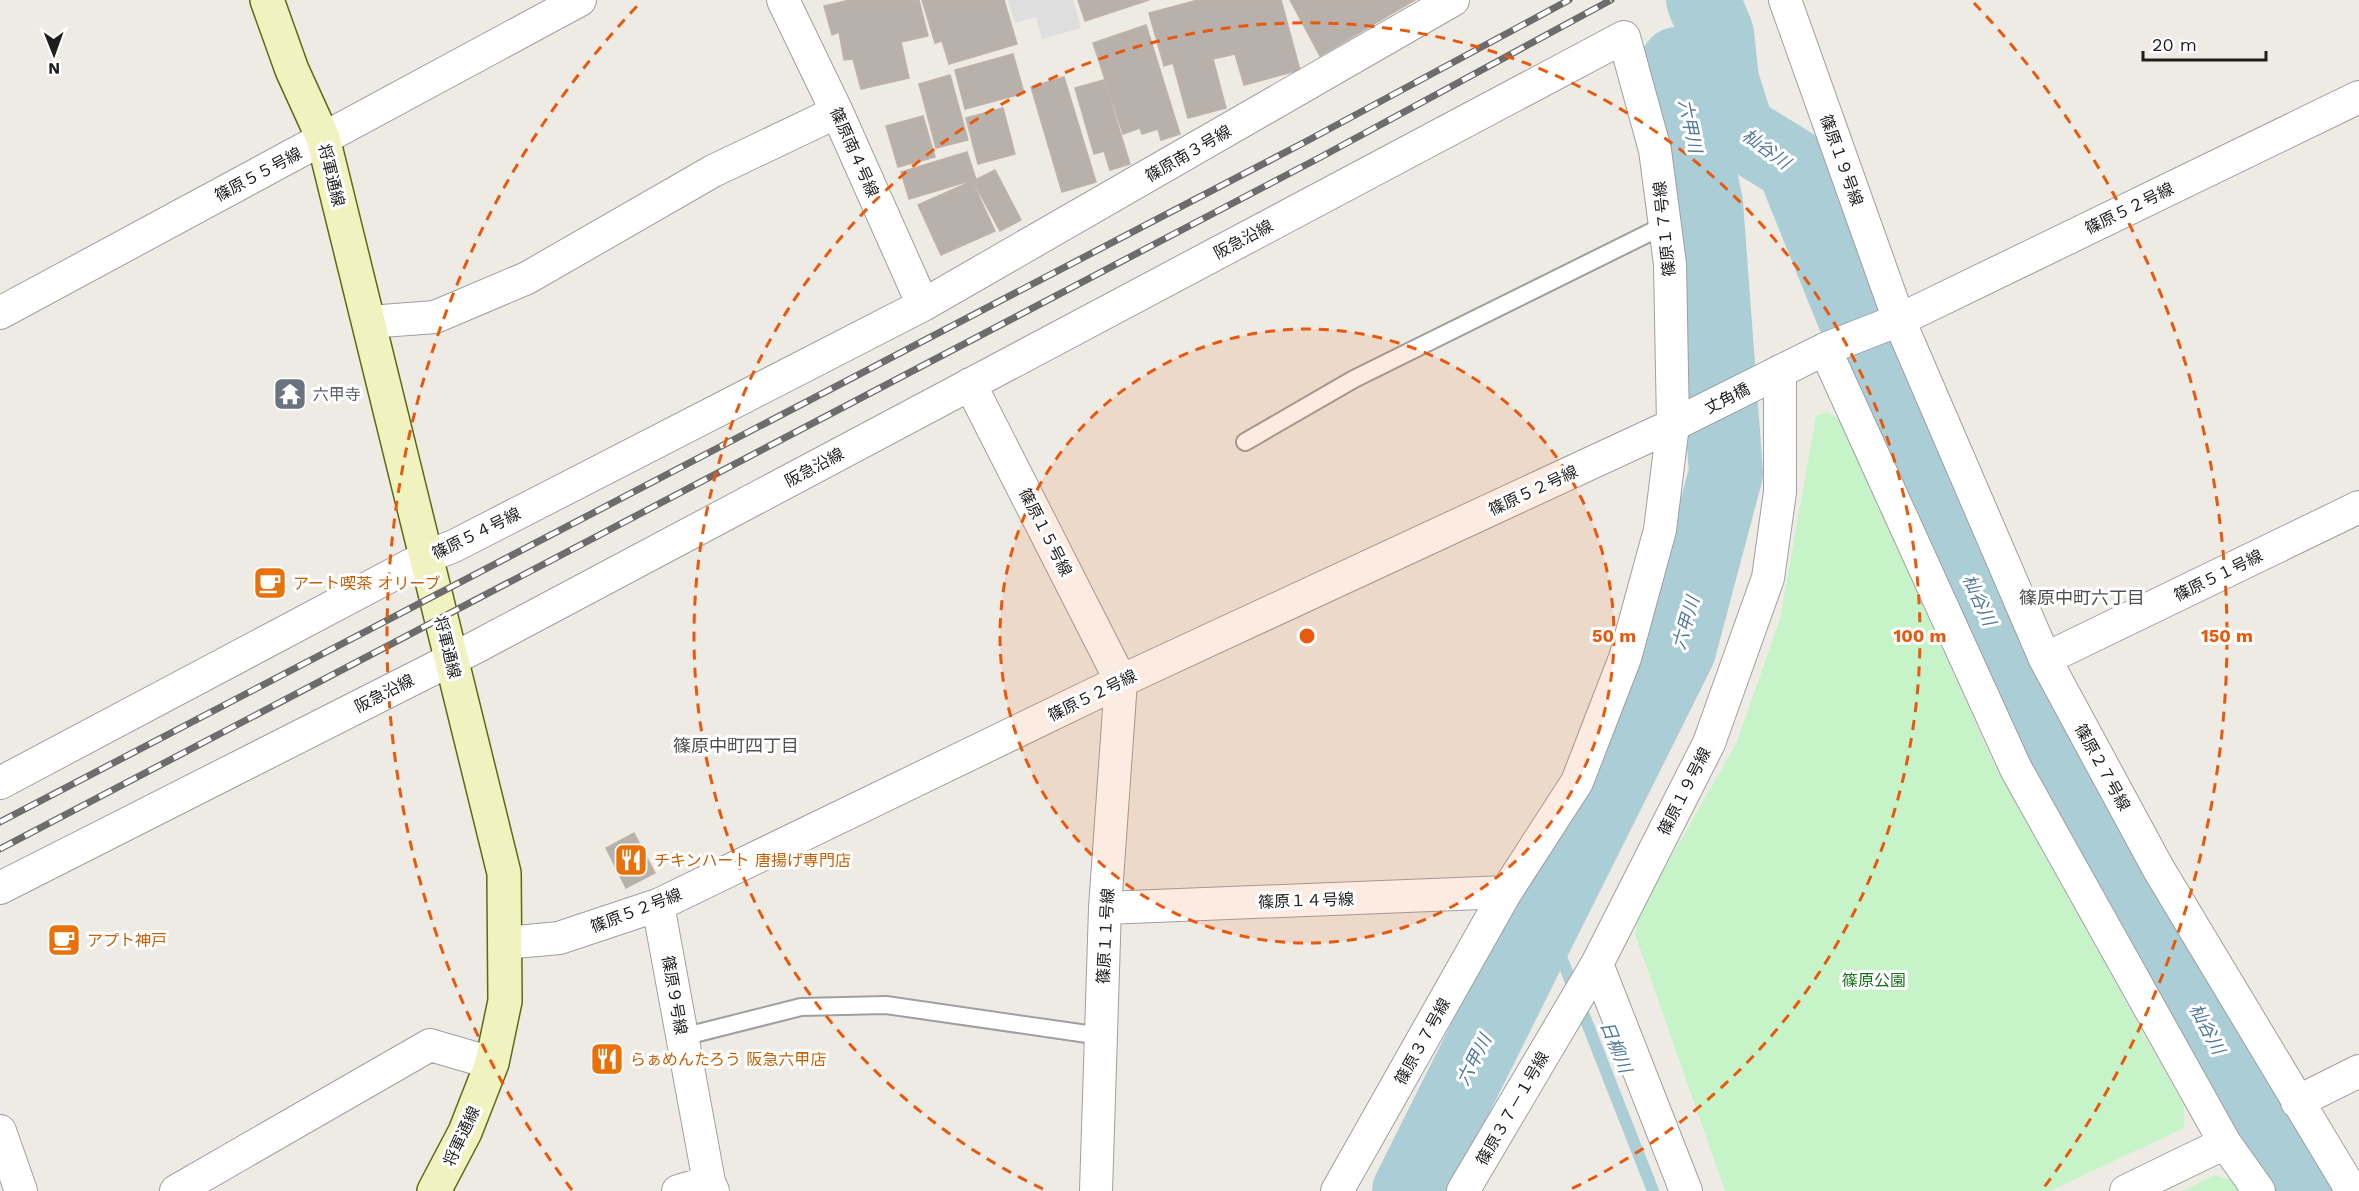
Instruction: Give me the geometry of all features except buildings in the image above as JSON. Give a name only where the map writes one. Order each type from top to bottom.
[{"type":"street","name":"将軍通線","points":[[267,0],[292,70],[323,138],[504,873],[505,1001],[492,1063],[465,1132],[434,1191]]},
{"type":"street","name":"篠原５５号線","points":[[0,313],[580,0]]},
{"type":"street","name":"篠原南４号線","points":[[783,0],[837,112],[923,305]]},
{"type":"street","name":"篠原南３号線","points":[[923,305],[1453,0]]},
{"type":"street","name":"篠原１９号線","points":[[1785,0],[1899,320]]},
{"type":"street","name":"篠原１７号線","points":[[1624,37],[1655,150],[1670,264],[1673,425]]},
{"type":"street","name":"阪急沿線","points":[[0,888],[452,659],[1624,37]]},
{"type":"street","name":"篠原５２号線","points":[[1825,350],[1899,320],[2359,97]]},
{"type":"street","points":[[369,322],[435,317],[527,278],[713,171],[837,112]]},
{"type":"street","name":"篠原５４号線","points":[[0,783],[426,557],[454,546],[923,305]]},
{"type":"street","name":"篠原２７号線","points":[[1899,320],[2044,659],[2158,868],[2352,1191]]},
{"type":"street","points":[[1780,371],[1825,350],[2016,769],[2225,1143],[2259,1191]]},
{"type":"street","name":"篠原１９号線","points":[[1561,1025],[1595,967],[1709,743],[1768,578],[1780,492],[1780,371]]},
{"type":"street","name":"丈角橋","points":[[1673,425],[1780,371]]},
{"type":"street","name":"篠原１５号線","points":[[970,384],[1122,681]]},
{"type":"street","points":[[1506,892],[1577,782],[1625,658],[1660,530],[1673,425]]},
{"type":"street","name":"篠原５２号線","points":[[505,943],[559,938],[658,905],[1122,681],[1673,425]]},
{"type":"street","name":"篠原５１号線","points":[[2044,659],[2359,507]]},
{"type":"street","name":"篠原１１号線","points":[[1096,1191],[1105,908],[1122,681]]},
{"type":"street","name":"篠原１４号線","points":[[1105,908],[1506,892]]},
{"type":"street","name":"篠原３７号線","points":[[1337,1191],[1506,892]]},
{"type":"street","name":"篠原９号線","points":[[658,905],[711,1186]]},
{"type":"street","points":[[1595,967],[1686,1191]]},
{"type":"street","name":"篠原３７－１号線","points":[[1463,1191],[1561,1025]]},
{"type":"street","points":[[176,1191],[430,1045],[492,1063]]},
{"type":"street","points":[[2297,1102],[2359,1071]]},
{"type":"street","points":[[0,1131],[21,1191]]},
{"type":"street","points":[[2126,1191],[2225,1143]]},
{"type":"street","points":[[678,1191],[711,1186]]},
{"type":"lane","points":[[1245,442],[1354,380],[1665,225]]},
{"type":"lane","points":[[682,1037],[801,1007],[886,1005],[1101,1036]]},
{"type":"green space","name":"篠原公園","points":[[1828,412],[1840,421],[1994,764],[2184,1106],[2184,1128],[2050,1191],[1725,1191],[1635,934],[1639,913],[1736,744],[1780,619],[1816,416]]},
{"type":"green space","points":[[2215,1175],[2232,1180],[2239,1191],[2183,1191]]},
{"type":"shaded area","points":[[1008,0],[1073,0],[1081,28],[1042,39],[1036,17],[1015,23]]},
{"type":"waterway","name":"杣谷川","points":[[1703,0],[1717,34],[1722,80],[1738,131],[1793,165],[1874,366],[1983,612],[2250,1108],[2301,1191]]},
{"type":"waterway","name":"六甲川","points":[[1409,1191],[1679,650],[1726,473],[1706,203],[1677,64]]},
{"type":"waterway","name":"日柳川","points":[[1545,916],[1653,1191]]},
{"type":"railway","points":[[0,822],[1305,142],[1569,0]]},
{"type":"railway","points":[[0,849],[1319,158],[1611,0]]},
{"type":"place","name":"六甲寺","points":[[290,394]]},
{"type":"place","name":"アート喫茶 オリーブ","points":[[270,583]]},
{"type":"place","name":"チキンハート 唐揚げ専門店","points":[[631,860]]},
{"type":"place","name":"アプト神戸","points":[[64,940]]},
{"type":"place","name":"らぁめんたろう 阪急六甲店","points":[[607,1059]]},
{"type":"district","name":"篠原中町六丁目","points":[[2082,598]]},
{"type":"district","name":"篠原中町四丁目","points":[[736,746]]}]
